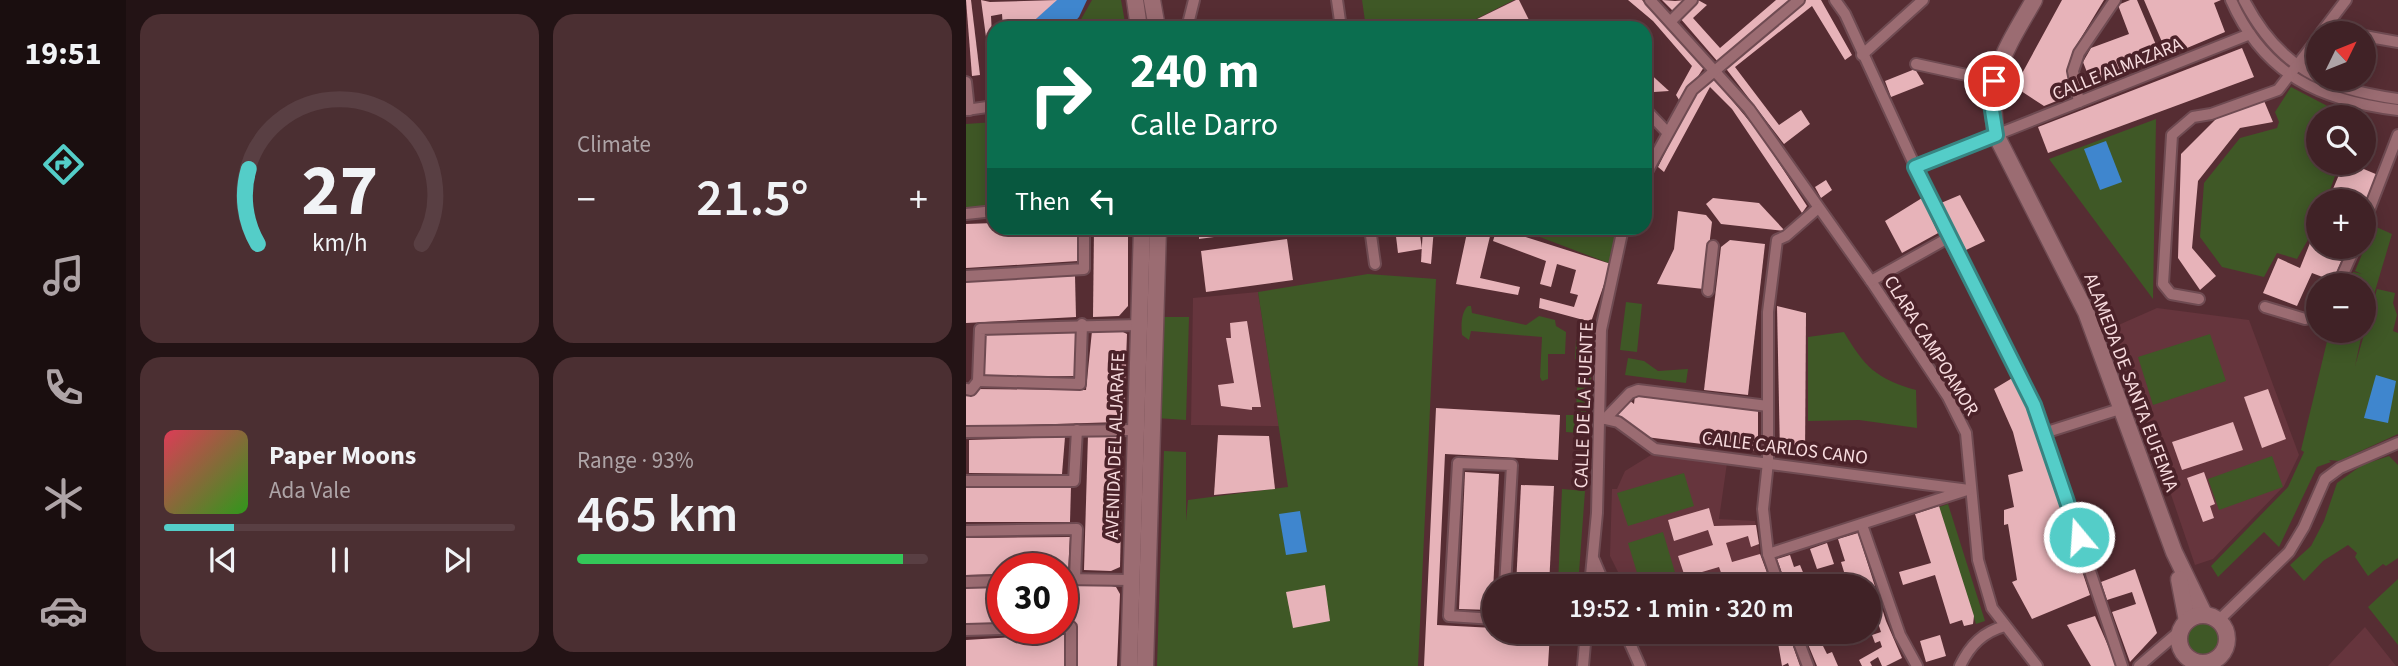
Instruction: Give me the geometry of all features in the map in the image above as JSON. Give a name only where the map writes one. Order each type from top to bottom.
[{"type":"main road","points":[[1135,0],[1138,21]]},
{"type":"main road","points":[[1152,0],[1156,21]]},
{"type":"main road","name":"ALAMEDA DE SANTA EUFEMIA","points":[[2034,0],[2010,43],[1994,81],[1991,104],[1996,135],[2086,312],[2174,552],[2211,617]]},
{"type":"main road","name":"AVENIDA DEL ALJARAFE","points":[[1129,666],[1142,235]]},
{"type":"main road","name":"AVENIDA DEL ALJARAFE","points":[[1146,666],[1158,235]]},
{"type":"main road","name":"ALAMEDA DE SANTA EUFEMIA","points":[[2174,552],[2184,625]]},
{"type":"main road","points":[[2211,617],[2225,628],[2226,648],[2212,664],[2189,658],[2180,645],[2184,625],[2211,617]]},
{"type":"street","points":[[1189,21],[1194,0]]},
{"type":"street","points":[[1337,0],[1340,21]]},
{"type":"street","name":"CLARA CAMPOAMOR","points":[[1650,0],[1749,109],[1817,209],[1871,281],[1962,421],[1966,433],[1969,490],[1978,560],[1992,608],[2037,666]]},
{"type":"street","points":[[1671,21],[1692,0]]},
{"type":"street","points":[[1652,161],[1692,90],[1799,0]]},
{"type":"street","points":[[1835,0],[1845,14],[1948,238],[2034,405],[2122,666]]},
{"type":"street","points":[[1862,55],[1923,0]]},
{"type":"street","points":[[2079,102],[2073,71],[2079,53],[2115,0]]},
{"type":"street","points":[[2231,0],[2250,34],[2290,75],[2314,91],[2346,102],[2398,110]]},
{"type":"street","points":[[2244,0],[2268,37],[2319,80],[2359,93],[2398,99]]},
{"type":"street","points":[[2331,21],[2346,0]]},
{"type":"street","name":"CALLE ALMAZARA","points":[[1915,167],[2250,34]]},
{"type":"street","points":[[2376,38],[2398,42]]},
{"type":"street","points":[[2199,299],[2171,295],[2163,284],[2172,135],[2193,117],[2211,114],[2278,90],[2306,54]]},
{"type":"street","points":[[1916,64],[1994,81]]},
{"type":"street","points":[[966,82],[967,110],[987,107]]},
{"type":"street","points":[[1652,117],[1667,132]]},
{"type":"street","points":[[2376,192],[2398,135]]},
{"type":"street","points":[[1775,574],[1768,554],[1763,509],[1768,462],[1768,312],[1777,240],[1786,236],[1817,209]]},
{"type":"street","points":[[966,214],[987,212]]},
{"type":"street","points":[[966,275],[1084,269],[1084,235]]},
{"type":"street","points":[[1371,235],[1375,264]]},
{"type":"street","name":"CALLE DE LA FUENTE","points":[[1591,574],[1601,420],[1601,330],[1621,235]]},
{"type":"street","points":[[1871,281],[1948,238]]},
{"type":"street","points":[[1708,291],[1713,246]]},
{"type":"street","points":[[2265,307],[2306,319]]},
{"type":"street","points":[[978,381],[1080,384],[1082,324]]},
{"type":"street","points":[[966,389],[971,390],[978,381],[980,329],[1082,324],[1139,325]]},
{"type":"street","points":[[1601,420],[1630,393],[1638,390],[1768,406]]},
{"type":"street","points":[[2044,433],[2123,408]]},
{"type":"street","name":"CALLE CARLOS CANO","points":[[1601,420],[1618,422],[1655,449],[1969,490]]},
{"type":"street","points":[[966,481],[1074,481],[1077,430]]},
{"type":"street","points":[[966,432],[1135,430]]},
{"type":"street","points":[[2211,617],[2288,552],[2304,527],[2325,478],[2340,468],[2398,443]]},
{"type":"street","points":[[1482,618],[1449,616],[1458,463],[1512,465],[1506,574]]},
{"type":"street","points":[[1768,554],[1969,490]]},
{"type":"street","points":[[1862,525],[1899,635],[1917,666]]},
{"type":"street","points":[[966,531],[1077,529],[1076,553]]},
{"type":"street","points":[[1593,557],[1600,574]]},
{"type":"street","points":[[1078,578],[1131,580]]},
{"type":"street","points":[[966,582],[987,581]]},
{"type":"street","points":[[2138,666],[2184,625]]},
{"type":"street","points":[[1960,666],[1976,641],[1989,631],[2005,626]]},
{"type":"street","points":[[966,630],[987,629]]},
{"type":"street","points":[[1071,644],[1071,666]]},
{"type":"street","points":[[1583,666],[1585,644]]},
{"type":"street","points":[[1630,644],[1640,666]]},
{"type":"street","points":[[1800,644],[1808,666]]},
{"type":"shaded area","points":[[1258,292],[1279,426],[1191,425],[1193,298]]},
{"type":"shaded area","points":[[2157,308],[2249,320],[2299,455],[2284,486],[2213,559],[2195,565],[2114,327]]},
{"type":"shaded area","points":[[1651,455],[1727,463],[1719,519],[1755,521],[1760,554],[1768,574],[1619,574],[1610,556],[1612,489],[1617,489],[1625,471]]},
{"type":"shaded area","points":[[2365,627],[2396,666],[2328,666]]},
{"type":"green space","points":[[1092,0],[1121,0],[1125,21],[1080,21]]},
{"type":"green space","points":[[1362,0],[1514,0],[1472,21],[1365,21]]},
{"type":"green space","points":[[2291,87],[2326,105],[2306,105],[2306,175],[2335,175],[2330,189],[2306,189],[2306,243],[2297,259],[2277,253],[2264,277],[2222,267],[2200,237],[2204,183],[2240,138],[2277,128],[2279,122],[2275,112]]},
{"type":"green space","points":[[2156,119],[2153,299],[2049,159]]},
{"type":"green space","points":[[987,122],[987,208],[966,210],[966,124]]},
{"type":"green space","points":[[2376,227],[2392,234],[2376,288],[2376,273],[2355,271],[2360,259],[2376,259]]},
{"type":"green space","points":[[1534,235],[1617,235],[1611,264]]},
{"type":"green space","points":[[1368,274],[1436,279],[1418,666],[1157,666],[1164,451],[1186,452],[1186,521],[1188,500],[1288,487],[1258,292]]},
{"type":"green space","points":[[2377,289],[2395,293],[2393,303],[2397,315],[2393,331],[2398,333],[2398,434],[2339,461],[2329,460],[2331,462],[2317,467],[2279,547],[2264,532],[2218,577],[2211,566],[2288,487],[2304,452],[2301,450],[2327,343],[2360,343],[2355,366],[2362,343],[2376,343]]},
{"type":"green space","points":[[1626,302],[1642,304],[1637,352],[1620,350]]},
{"type":"green space","points":[[1468,306],[1471,306],[1472,313],[1526,325],[1539,316],[1555,320],[1556,326],[1566,332],[1565,354],[1548,354],[1548,379],[1542,381],[1540,377],[1542,337],[1471,331],[1469,340],[1462,335],[1463,315]]},
{"type":"green space","points":[[1162,317],[1189,317],[1186,420],[1156,418]]},
{"type":"green space","points":[[1844,332],[1872,370],[1902,386],[1916,390],[1917,428],[1859,420],[1808,421],[1808,337]]},
{"type":"green space","points":[[2210,334],[2226,381],[2153,405],[2138,357]]},
{"type":"green space","points":[[1576,340],[1591,341],[1591,434],[1566,432],[1566,415],[1576,415]]},
{"type":"green space","points":[[1628,358],[1644,361],[1658,371],[1688,369],[1686,383],[1625,375]]},
{"type":"green space","points":[[2272,456],[2283,487],[2219,510],[2208,479]]},
{"type":"green space","points":[[2389,456],[2398,465],[2398,558],[2386,566],[2383,564],[2368,576],[2355,557],[2357,553],[2348,545],[2323,561],[2304,581],[2290,565],[2311,546],[2324,521],[2337,483],[2362,465]]},
{"type":"green space","points":[[1684,473],[1694,506],[1628,526],[1617,493]]},
{"type":"green space","points":[[1562,489],[1585,491],[1579,574],[1558,574]]},
{"type":"green space","points":[[1948,504],[1985,621],[1976,624],[1939,507]]},
{"type":"green space","points":[[1663,532],[1675,574],[1637,574],[1628,543]]},
{"type":"green space","points":[[2398,579],[2398,645],[2368,607]]},
{"type":"green space","points":[[2203,622],[2215,626],[2219,638],[2215,650],[2203,654],[2191,650],[2187,638],[2191,626]]},
{"type":"water","points":[[1056,0],[1087,0],[1075,21],[1034,21]]},
{"type":"water","points":[[2106,141],[2122,182],[2100,190],[2084,149]]},
{"type":"water","points":[[2376,375],[2396,381],[2388,423],[2364,418]]},
{"type":"water","points":[[1300,511],[1307,552],[1286,555],[1279,514]]},
{"type":"building","points":[[966,0],[971,0],[980,75],[972,76]]},
{"type":"building","points":[[981,0],[1057,0],[1034,21],[1002,21],[1002,14],[991,16],[991,21],[987,21],[987,44]]},
{"type":"building","points":[[1519,0],[1530,21],[1473,21]]},
{"type":"building","points":[[1628,0],[1642,0],[1704,67],[1681,103],[1676,95],[1692,66],[1653,21]]},
{"type":"building","points":[[1662,0],[1675,1],[1686,0],[1674,12]]},
{"type":"building","points":[[1698,0],[1707,5],[1693,18],[1720,48],[1776,0],[1794,0],[1718,62],[1680,18]]},
{"type":"building","points":[[1802,0],[1821,0],[1852,55],[1845,60],[1812,6],[1735,67],[1779,125],[1801,110],[1810,124],[1784,144],[1724,66]]},
{"type":"building","points":[[2062,0],[2104,0],[2073,51],[2068,73],[2069,96],[2044,106],[2018,89],[2019,79]]},
{"type":"building","points":[[2137,0],[2162,59],[2092,85],[2083,62],[2091,48],[2129,34],[2118,5]]},
{"type":"building","points":[[2144,0],[2221,0],[2214,3],[2225,32],[2168,56]]},
{"type":"building","points":[[2242,48],[2254,77],[2048,153],[2038,127]]},
{"type":"building","points":[[1915,69],[1924,84],[1891,97],[1885,81]]},
{"type":"building","points":[[1652,75],[1669,91],[1652,91]]},
{"type":"building","points":[[1711,75],[1760,134],[1807,206],[1802,213],[1732,109],[1710,87],[1664,172],[1658,167],[1696,90]]},
{"type":"building","points":[[2262,96],[2273,122],[2240,128],[2198,181],[2192,248],[2216,276],[2200,290],[2178,258],[2181,154],[2220,115]]},
{"type":"building","points":[[2339,175],[2378,175],[2371,189],[2333,189]]},
{"type":"building","points":[[1826,180],[1832,190],[1821,198],[1815,187]]},
{"type":"building","points":[[1960,195],[1985,241],[1966,250],[1941,203]]},
{"type":"building","points":[[1713,198],[1759,203],[1785,231],[1721,224],[1706,204]]},
{"type":"building","points":[[1922,198],[1940,232],[1902,253],[1885,221]]},
{"type":"building","points":[[1678,211],[1706,215],[1712,222],[1704,289],[1657,284],[1674,249]]},
{"type":"building","points":[[987,223],[987,235],[1080,235],[1078,261],[966,268],[966,224]]},
{"type":"building","points":[[1094,235],[1128,235],[1128,306],[1119,316],[1093,317]]},
{"type":"building","points":[[1199,235],[1229,235],[1199,239]]},
{"type":"building","points":[[1396,235],[1420,235],[1422,249],[1398,253]]},
{"type":"building","points":[[1423,235],[1433,235],[1431,264],[1421,262]]},
{"type":"building","points":[[1466,235],[1490,235],[1480,278],[1520,287],[1518,295],[1456,284]]},
{"type":"building","points":[[1495,235],[1519,235],[1611,264],[1591,322],[1539,308],[1540,298],[1574,307],[1578,295],[1570,293],[1576,270],[1557,264],[1551,287],[1540,284],[1546,261],[1493,241]]},
{"type":"building","points":[[1287,239],[1293,280],[1206,292],[1201,251]]},
{"type":"building","points":[[1730,240],[1765,244],[1748,395],[1704,390],[1721,247]]},
{"type":"building","points":[[2306,253],[2306,259],[2342,259],[2336,273],[2306,273],[2306,286],[2297,306],[2263,293],[2278,258],[2300,268]]},
{"type":"building","points":[[1075,276],[1076,317],[966,323],[966,281]]},
{"type":"building","points":[[1777,306],[1806,313],[1805,457],[1780,454]]},
{"type":"building","points":[[1247,321],[1261,407],[1252,407],[1252,410],[1221,406],[1218,385],[1234,383],[1226,338],[1231,338],[1230,323]]},
{"type":"building","points":[[1092,331],[1121,331],[1127,334],[1124,415],[1119,422],[966,427],[966,393],[975,389],[1086,390]]},
{"type":"building","points":[[1077,332],[1075,376],[985,377],[985,334]]},
{"type":"building","points":[[2014,377],[2033,423],[2090,595],[2032,619],[2012,582],[2017,580],[2008,524],[2004,525],[2004,510],[2014,507],[2008,475],[2023,471],[2013,432],[1994,389]]},
{"type":"building","points":[[2268,389],[2286,439],[2262,448],[2244,397]]},
{"type":"building","points":[[1635,396],[1758,411],[1758,451],[1646,437],[1616,415],[1629,400],[1634,404]]},
{"type":"building","points":[[1436,408],[1560,415],[1558,460],[1445,454],[1437,625],[1482,627],[1482,644],[1549,644],[1548,666],[1424,666]]},
{"type":"building","points":[[2233,422],[2243,450],[2182,470],[2172,442]]},
{"type":"building","points":[[1088,435],[1121,437],[1123,443],[1120,567],[1111,571],[1084,570]]},
{"type":"building","points":[[1218,435],[1269,436],[1275,489],[1214,495]]},
{"type":"building","points":[[1065,437],[1062,474],[969,473],[969,440]]},
{"type":"building","points":[[1465,472],[1499,474],[1494,574],[1482,574],[1482,610],[1459,609]]},
{"type":"building","points":[[2204,472],[2215,504],[2210,506],[2214,518],[2203,522],[2187,478]]},
{"type":"building","points":[[1521,485],[1554,486],[1550,574],[1517,574]]},
{"type":"building","points":[[1071,486],[1070,522],[966,522],[966,488]]},
{"type":"building","points":[[1939,506],[1974,616],[1973,624],[1964,626],[1962,620],[1950,624],[1935,575],[1903,585],[1899,572],[1931,563],[1915,514]]},
{"type":"building","points":[[1709,508],[1714,526],[1756,525],[1759,544],[1751,547],[1748,536],[1726,543],[1732,562],[1760,554],[1768,574],[1722,574],[1719,567],[1695,574],[1684,574],[1678,556],[1713,545],[1708,530],[1674,541],[1668,520]]},
{"type":"building","points":[[1858,533],[1871,574],[1845,574],[1841,562],[1845,561],[1838,539]]},
{"type":"building","points":[[1070,537],[1069,553],[987,553],[987,574],[966,575],[966,538]]},
{"type":"building","points":[[1827,543],[1834,564],[1817,569],[1810,549]]},
{"type":"building","points":[[1790,555],[1794,567],[1800,565],[1804,574],[1782,574],[1777,559]]},
{"type":"building","points":[[2135,569],[2157,633],[2130,662],[2112,612],[2136,604],[2132,592],[2107,600],[2101,582]]},
{"type":"building","points":[[1107,585],[1116,587],[1120,594],[1117,666],[1077,666],[1078,586]]},
{"type":"building","points":[[1325,585],[1330,621],[1293,628],[1286,592]]},
{"type":"building","points":[[966,587],[987,587],[987,624],[966,625]]},
{"type":"building","points":[[1881,605],[1902,658],[1882,666],[1878,657],[1870,662],[1872,666],[1862,666],[1859,660],[1882,647]]},
{"type":"building","points":[[2095,616],[2117,666],[2091,666],[2067,625]]},
{"type":"building","points":[[1940,635],[1946,656],[1926,662],[1920,641]]},
{"type":"building","points":[[987,639],[987,644],[1065,644],[1065,666],[966,666],[966,640]]},
{"type":"building","points":[[1778,644],[1792,644],[1800,666],[1789,666],[1788,663],[1782,666]]},
{"type":"building","points":[[1808,644],[1822,644],[1827,654],[1832,652],[1838,666],[1817,666]]},
{"type":"route","points":[[1994,81],[1991,104],[1996,135],[1915,167],[1948,238],[2034,405],[2079,537]]}]
